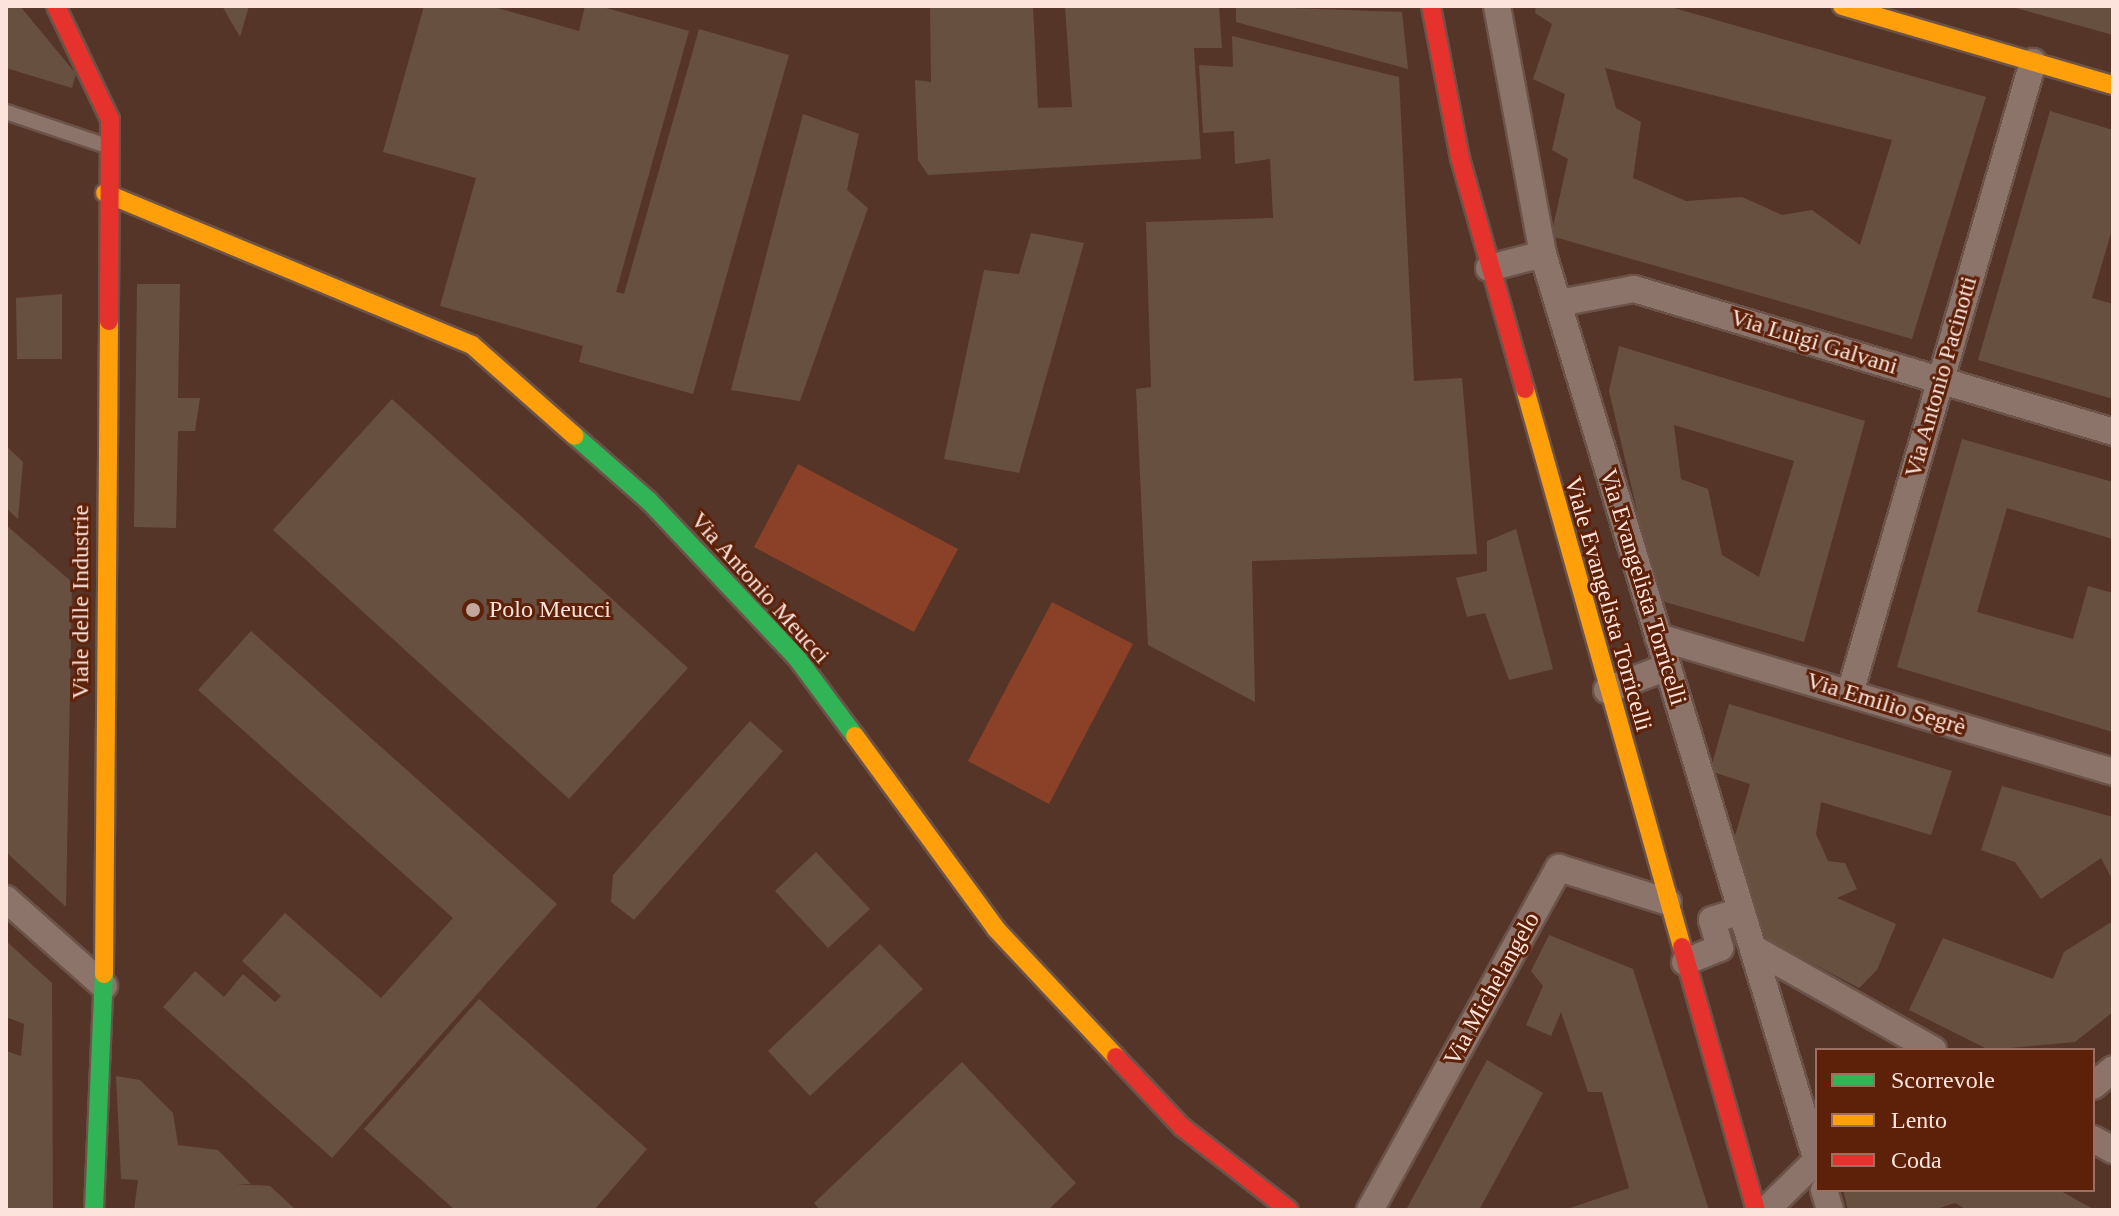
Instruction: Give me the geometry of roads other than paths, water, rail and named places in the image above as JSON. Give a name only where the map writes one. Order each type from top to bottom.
[{"type":"street","name":"Viale delle Industrie","points":[[56,6],[110,119],[105,193],[104,986],[94,1210]]},
{"type":"street","name":"Viale Evangelista Torricelli","points":[[1431,6],[1489,268],[1756,1210]]},
{"type":"street","name":"Via Evangelista Torricelli","points":[[1497,6],[1543,254],[1741,911],[1810,1103],[1815,1144]]},
{"type":"street","points":[[1842,6],[2113,85]]},
{"type":"street","name":"Via Antonio Pacinotti","points":[[1850,693],[2033,62]]},
{"type":"street","name":"Via Antonio Meucci","points":[[105,193],[472,345],[660,513],[797,658],[996,929],[1182,1127],[1289,1210]]},
{"type":"street","points":[[1489,268],[1543,254]]},
{"type":"street","name":"Via Luigi Galvani","points":[[1559,303],[1634,289],[2113,432]]},
{"type":"street","name":"Via Emilio Segrè","points":[[1658,637],[2113,772]]},
{"type":"street","points":[[1607,690],[1667,667]]},
{"type":"street","name":"Via Michelangelo","points":[[1370,1210],[1559,868],[1668,902]]},
{"type":"street","points":[[6,899],[104,986]]},
{"type":"street","points":[[1685,962],[1720,948],[1712,920],[1741,911]]},
{"type":"street","points":[[1753,948],[1929,1048]]},
{"type":"street","points":[[2095,1084],[2113,1069]]},
{"type":"street","points":[[2095,1140],[2113,1150]]},
{"type":"street","points":[[1766,1210],[1815,1163]]},
{"type":"lane","points":[[6,112],[107,146]]},
{"type":"place","name":"Polo Meucci","points":[[473,610]]}]
